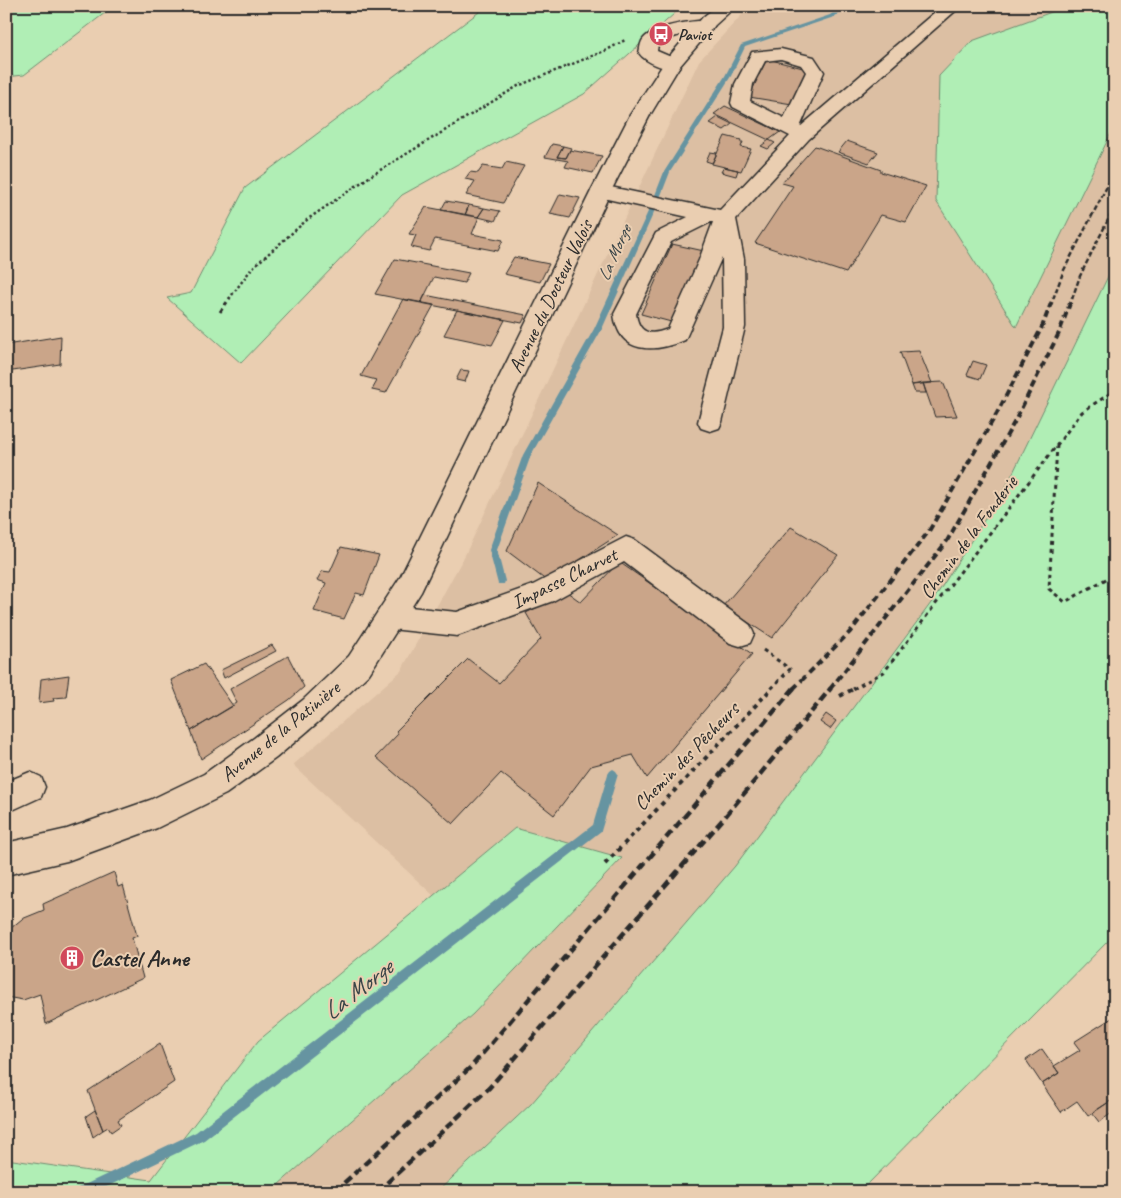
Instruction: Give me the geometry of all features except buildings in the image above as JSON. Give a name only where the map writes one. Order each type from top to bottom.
[{"type":"main road","name":"Avenue du Docteur Valois","points":[[444,513],[640,115],[666,72],[705,26],[728,6]]},
{"type":"main road","points":[[716,216],[710,260],[677,334],[665,339],[649,341],[634,336],[627,328],[625,314],[663,238],[716,216],[795,131],[953,6]]},
{"type":"main road","points":[[666,72],[648,53],[650,42],[661,34],[690,26],[705,26]]},
{"type":"main road","points":[[601,191],[716,216]]},
{"type":"main road","points":[[710,422],[734,327],[733,259],[716,216]]},
{"type":"main road","name":"Avenue de la Patinière","points":[[6,859],[66,845],[157,813],[214,784],[266,748],[313,709],[359,665],[411,584],[444,513]]},
{"type":"main road","name":"Impasse Charvet","points":[[391,617],[457,624],[543,593],[626,548],[740,634]]},
{"type":"path","points":[[220,312],[252,268],[308,219],[372,175],[518,86],[606,50],[630,38]]},
{"type":"path","name":"Chemin de la Fonderie","points":[[840,696],[884,672],[1082,412],[1115,390]]},
{"type":"path","points":[[1057,444],[1050,589],[1065,602],[1115,574]]},
{"type":"path","name":"Chemin des Pêcheurs","points":[[605,864],[790,670],[740,634]]},
{"type":"shaded area","points":[[750,6],[1068,6],[1026,22],[1016,327],[1115,125],[1115,262],[1008,483],[934,599],[735,866],[531,1104],[437,1192],[270,1192],[473,1014],[622,858],[515,828],[434,896],[293,765],[401,671],[465,555],[699,61]]},
{"type":"green space","points":[[6,6],[114,6],[24,75],[6,77]]},
{"type":"green space","points":[[487,6],[683,6],[584,94],[402,195],[241,363],[167,298],[191,293],[245,188]]},
{"type":"green space","points":[[1068,6],[1115,6],[1115,125],[1016,327],[936,201],[939,76],[972,41]]},
{"type":"green space","points":[[1115,262],[1115,934],[860,1192],[437,1192],[531,1104],[735,866],[934,599],[1008,483]]},
{"type":"green space","points":[[515,828],[622,858],[473,1014],[270,1192],[6,1192],[6,1159],[151,1180],[258,1041]]},
{"type":"waterway","name":"La Morge","points":[[501,581],[493,550],[527,455],[598,329],[667,172],[728,76],[743,46],[832,16],[845,6]]},
{"type":"waterway","name":"La Morge","points":[[82,1192],[200,1136],[597,828],[613,774]]},
{"type":"railway","points":[[1053,299],[1064,270],[1115,171]]},
{"type":"railway","points":[[1072,299],[1080,276],[1115,206]]},
{"type":"railway","points":[[794,688],[850,632],[929,531],[997,413],[1042,327],[1053,298]]},
{"type":"railway","points":[[830,689],[947,541],[1015,421],[1059,333],[1072,298]]},
{"type":"railway","points":[[334,1192],[471,1067],[794,688]]},
{"type":"railway","points":[[377,1192],[489,1088],[724,818],[831,688]]},
{"type":"place","name":"Paviot","points":[[661,34]]},
{"type":"place","name":"Castel Anne","points":[[72,958]]}]
